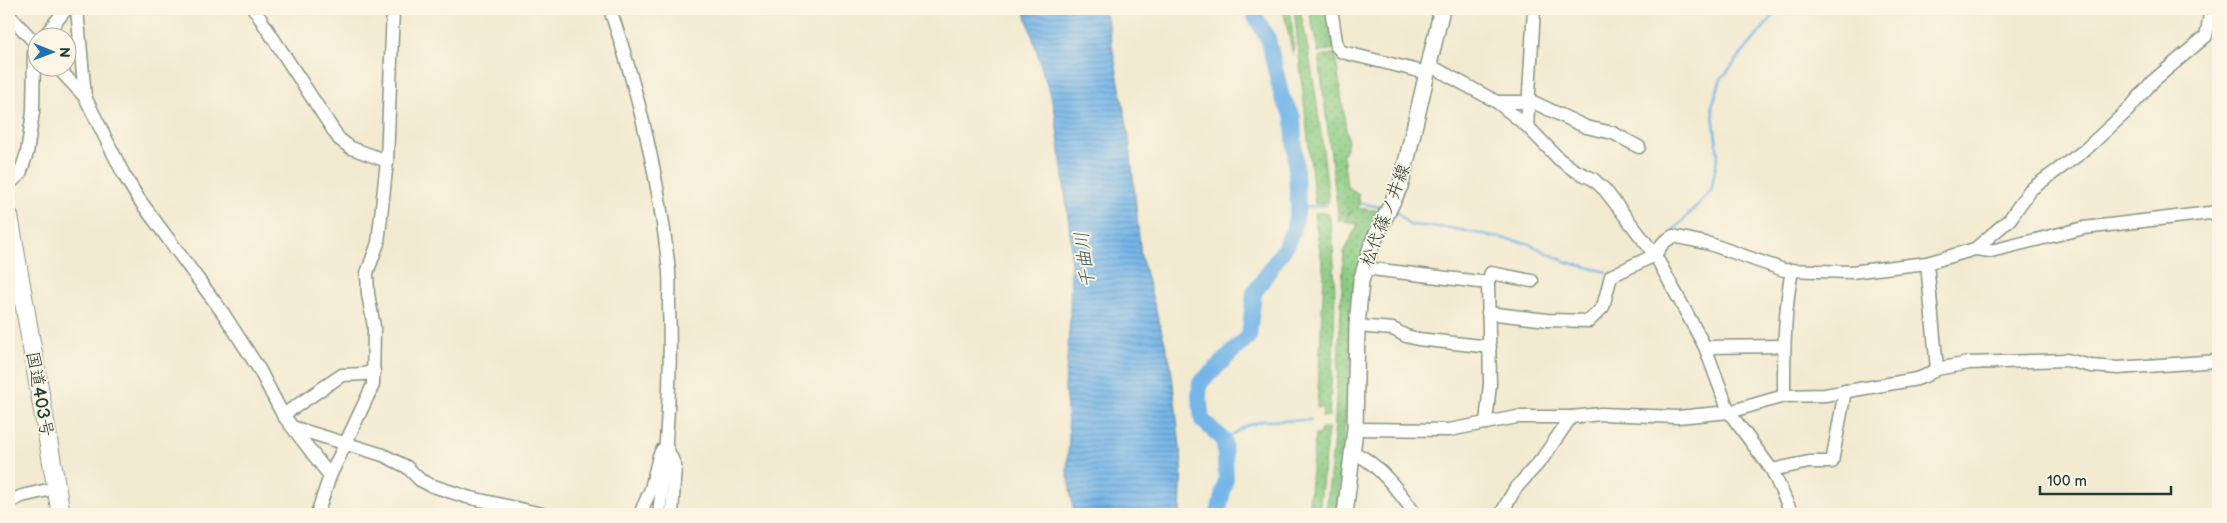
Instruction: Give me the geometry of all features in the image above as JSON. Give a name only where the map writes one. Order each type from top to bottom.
[{"type":"highway","name":"国道403号","points":[[9,216],[61,514]]},
{"type":"main road","name":"松代篠ノ井線","points":[[1345,514],[1355,429],[1357,326],[1364,268],[1372,244],[1401,184],[1442,9]]},
{"type":"street","points":[[51,28],[66,9]]},
{"type":"street","points":[[77,9],[85,97]]},
{"type":"street","points":[[254,9],[339,139],[351,148],[387,161]]},
{"type":"street","points":[[317,514],[330,476],[373,385],[374,327],[368,294],[367,273],[378,243],[387,161],[393,9]]},
{"type":"street","points":[[610,9],[636,89],[659,196],[669,273],[671,351],[667,448],[659,514]]},
{"type":"street","points":[[1331,9],[1337,47],[1342,52],[1428,69],[1497,102],[1527,126],[1559,159],[1574,170],[1593,179],[1605,190],[1655,255],[1705,347],[1729,412],[1772,470],[1792,514]]},
{"type":"street","points":[[1527,126],[1534,9]]},
{"type":"street","points":[[1975,249],[2010,219],[2030,190],[2085,150],[2128,110],[2153,81],[2206,36],[2211,9]]},
{"type":"street","points":[[9,16],[28,33]]},
{"type":"street","points":[[9,184],[20,174],[27,153],[33,112],[34,78]]},
{"type":"street","points":[[67,78],[85,97],[124,175],[138,198],[238,335],[283,415],[295,428],[330,476]]},
{"type":"street","points":[[1497,102],[1528,101],[1586,127],[1613,133],[1638,147]]},
{"type":"street","points":[[1488,313],[1547,320],[1589,321],[1603,307],[1611,276],[1655,255],[1663,243],[1673,236],[1710,244],[1784,270],[1868,271],[1926,263],[1975,249],[1991,251],[2084,228],[2218,212]]},
{"type":"street","points":[[1926,263],[1937,369]]},
{"type":"street","points":[[1364,268],[1488,284]]},
{"type":"street","points":[[1784,396],[1786,300],[1792,270]]},
{"type":"street","points":[[1486,423],[1490,384],[1488,284],[1491,273],[1532,281]]},
{"type":"street","points":[[1357,326],[1394,329],[1406,336],[1418,339],[1490,347]]},
{"type":"street","points":[[1705,347],[1784,346]]},
{"type":"street","points":[[1355,429],[1449,430],[1518,417],[1571,417],[1601,414],[1678,417],[1729,412],[1784,396],[1825,395],[1925,376],[1937,369],[1969,363],[2067,360],[2091,366],[2118,368],[2218,361]]},
{"type":"street","points":[[283,415],[342,375],[364,374],[374,371]]},
{"type":"street","points":[[1772,470],[1810,462],[1832,462],[1845,391]]},
{"type":"street","points":[[1500,514],[1516,488],[1542,459],[1571,417]]},
{"type":"street","points":[[295,428],[383,455],[407,467],[420,480],[430,485],[466,497],[542,514]]},
{"type":"street","points":[[640,514],[651,490],[659,456],[662,450],[667,448]]},
{"type":"street","points":[[667,448],[675,466],[672,514]]},
{"type":"street","points":[[1352,454],[1360,456],[1386,479],[1414,514]]},
{"type":"street","points":[[9,502],[22,496],[56,488]]},
{"type":"green space","points":[[1283,9],[1290,9],[1294,45],[1293,55]]},
{"type":"green space","points":[[1294,9],[1300,9],[1309,57],[1329,202],[1315,204]]},
{"type":"green space","points":[[1309,9],[1328,9],[1335,49],[1318,53]]},
{"type":"green space","points":[[1335,53],[1348,142],[1343,155],[1347,186],[1358,194],[1360,205],[1357,208],[1382,211],[1350,362],[1337,514],[1326,514],[1334,437],[1344,250],[1358,224],[1343,221],[1353,210],[1339,221],[1319,58]]},
{"type":"green space","points":[[1314,213],[1329,213],[1335,289],[1329,416],[1322,417],[1323,407],[1317,408],[1324,275]]},
{"type":"green space","points":[[1321,428],[1328,428],[1319,514],[1308,514],[1315,435],[1319,435]]},
{"type":"water","name":"千曲川","points":[[1024,9],[1101,9],[1107,18],[1129,136],[1141,256],[1171,365],[1182,464],[1180,514],[1074,514],[1067,471],[1069,436],[1065,388],[1070,318],[1071,241],[1055,112]]},
{"type":"waterway","points":[[1218,514],[1226,478],[1224,440],[1202,420],[1199,396],[1200,383],[1249,336],[1254,293],[1284,249],[1293,231],[1298,208],[1293,117],[1282,97],[1268,39],[1251,9]]},
{"type":"waterway","points":[[1673,231],[1711,191],[1718,155],[1712,106],[1721,79],[1779,9]]},
{"type":"waterway","points":[[1361,203],[1383,208]]},
{"type":"waterway","points":[[1298,208],[1327,205]]},
{"type":"waterway","points":[[1394,212],[1399,214],[1409,225],[1450,228],[1527,243],[1566,262],[1607,272]]},
{"type":"waterway","points":[[1224,440],[1246,426],[1263,421],[1311,420]]}]
